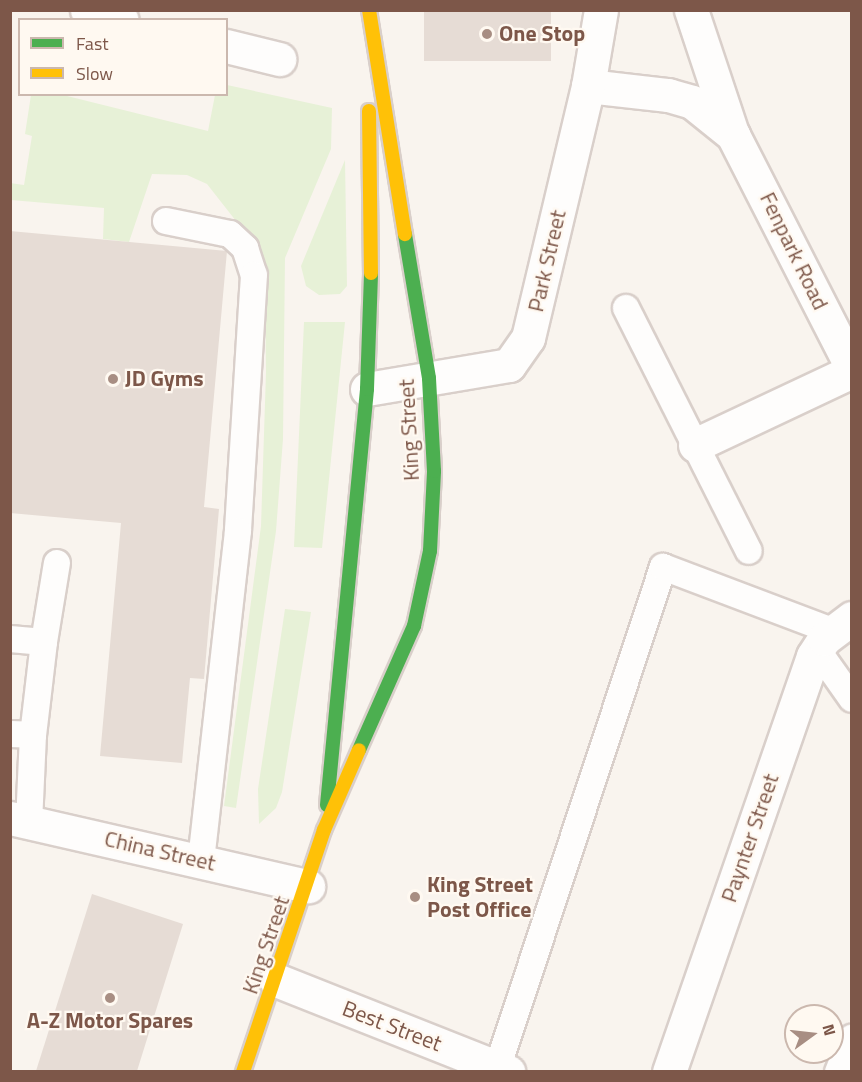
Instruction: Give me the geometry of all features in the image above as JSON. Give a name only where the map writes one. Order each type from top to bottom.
[{"type":"main road","name":"King Street","points":[[243,1071],[308,886],[324,830],[414,626],[430,551],[434,471],[429,378],[369,12]]},
{"type":"main road","name":"King Street","points":[[324,830],[367,389],[371,305],[369,12]]},
{"type":"street","points":[[87,10],[115,18]]},
{"type":"street","name":"Park Street","points":[[367,389],[509,365],[528,338],[588,86],[601,10]]},
{"type":"street","name":"Fenpark Road","points":[[692,10],[733,135],[852,369]]},
{"type":"street","points":[[228,46],[279,59]]},
{"type":"street","name":"Fenpark Road","points":[[588,86],[668,95],[692,102],[733,135]]},
{"type":"street","points":[[696,445],[852,369]]},
{"type":"street","name":"Paynter Street","points":[[669,1071],[833,632]]},
{"type":"street","name":"China Street","points":[[20,820],[201,859],[308,886]]},
{"type":"street","name":"Best Street","points":[[276,981],[500,1070]]},
{"type":"lane","points":[[166,221],[230,234],[245,248],[254,275],[238,531],[201,859]]},
{"type":"lane","points":[[626,308],[749,551]]},
{"type":"lane","points":[[20,820],[22,734],[45,642],[57,563]]},
{"type":"lane","points":[[500,1070],[663,567],[833,632],[852,699]]},
{"type":"lane","points":[[10,639],[45,642]]},
{"type":"lane","points":[[838,1071],[852,1038]]},
{"type":"green space","points":[[228,85],[332,108],[331,149],[285,258],[283,439],[276,531],[236,808],[224,806],[261,526],[266,372],[265,280],[261,253],[207,184],[187,175],[152,174],[129,242],[103,239],[104,208],[11,200],[10,183],[24,185],[32,136],[25,134],[31,96],[67,96],[208,131],[215,96],[228,96]]},
{"type":"green space","points":[[345,160],[347,286],[340,294],[319,295],[306,286],[301,266]]},
{"type":"green space","points":[[304,322],[345,322],[322,548],[294,547]]},
{"type":"green space","points":[[285,609],[311,612],[282,792],[276,808],[259,824],[258,789]]},
{"type":"building","name":"One Stop","points":[[424,10],[551,10],[551,61],[424,61]]},
{"type":"building","name":"JD Gyms","points":[[10,231],[227,251],[204,507],[219,509],[204,679],[190,678],[182,763],[100,756],[121,523],[10,513]]},
{"type":"building","name":"A-Z Motor Spares","points":[[92,894],[183,924],[137,1071],[36,1071]]},
{"type":"traffic: fast","points":[[359,750],[414,626],[430,551],[434,471],[429,378],[405,234]]},
{"type":"traffic: fast","points":[[327,805],[367,389],[371,273]]},
{"type":"traffic: slow","points":[[369,10],[405,234]]},
{"type":"traffic: slow","points":[[369,111],[371,273]]},
{"type":"traffic: slow","points":[[243,1072],[324,830],[359,750]]},
{"type":"place","name":"One Stop","points":[[487,34]]},
{"type":"place","name":"JD Gyms","points":[[113,379]]},
{"type":"place","name":"King Street Post Office","points":[[415,897]]},
{"type":"place","name":"A-Z Motor Spares","points":[[110,998]]}]
